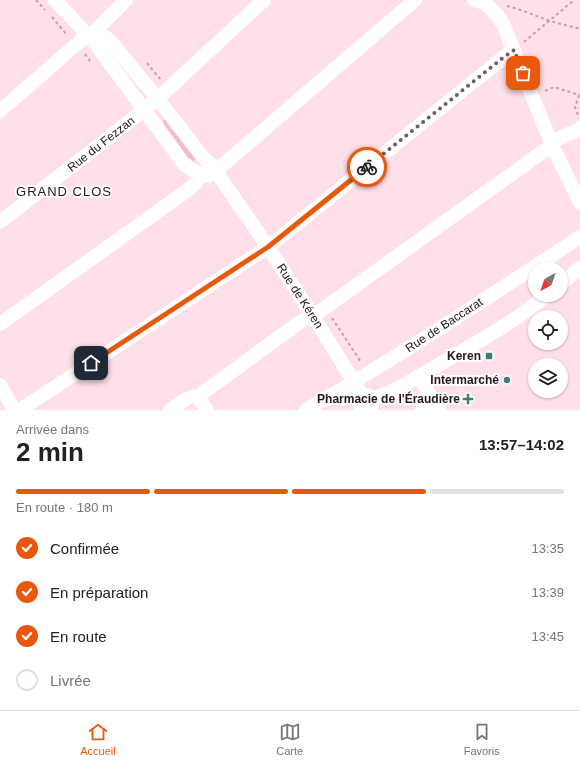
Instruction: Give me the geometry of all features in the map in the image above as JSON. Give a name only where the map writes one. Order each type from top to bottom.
[{"type":"street","name":"Rue de Kéren","points":[[55,0],[90,34],[95,43],[184,164],[200,174],[219,174]]},
{"type":"street","points":[[0,111],[90,34],[126,0]]},
{"type":"street","points":[[144,109],[158,98],[264,0]]},
{"type":"street","points":[[219,174],[415,0]]},
{"type":"street","points":[[481,1],[497,15],[503,24],[552,143],[580,203]]},
{"type":"street","name":"Rue de Kéren","points":[[90,34],[101,35],[111,42],[158,98],[202,156],[219,174],[313,316],[354,382],[363,403]]},
{"type":"street","points":[[20,410],[268,247],[514,50]]},
{"type":"street","name":"Rue du Fezzan","points":[[0,222],[144,109]]},
{"type":"street","points":[[170,410],[190,397],[197,397],[300,322],[313,316],[326,307],[552,143],[580,128]]},
{"type":"street","points":[[0,324],[188,190],[195,184],[200,174]]},
{"type":"street","name":"Rue de Baccarat","points":[[306,410],[354,382],[580,237]]},
{"type":"street","points":[[568,278],[580,268]]},
{"type":"street","points":[[363,403],[387,394],[419,377],[501,329],[538,302]]},
{"type":"street","points":[[419,377],[431,408]]},
{"type":"street","points":[[0,385],[14,410]]},
{"type":"street","points":[[197,397],[206,410]]},
{"type":"path","points":[[36,0],[46,11]]},
{"type":"path","points":[[514,50],[574,0]]},
{"type":"path","points":[[505,6],[518,9],[550,21],[580,28]]},
{"type":"path","points":[[51,17],[76,45]]},
{"type":"path","points":[[532,96],[554,87],[580,94],[575,107],[580,121]]},
{"type":"path","name":"Rue de Kéren","points":[[326,307],[363,365]]},
{"type":"shaded area","points":[[165,119],[196,159],[194,161],[190,158],[188,160],[162,125],[164,123],[163,120]]},
{"type":"way so far","points":[[367,167],[514,50],[523,73]]},
{"type":"place","name":"Keren","points":[[489,356]]},
{"type":"place","name":"Intermarché","points":[[507,380]]},
{"type":"place","name":"Pharmacie de l'Éraudière","points":[[468,399]]},
{"type":"district","name":"GRAND CLOS","points":[[64,191]]},
{"type":"route","points":[[91,363],[268,247],[367,167]]}]
